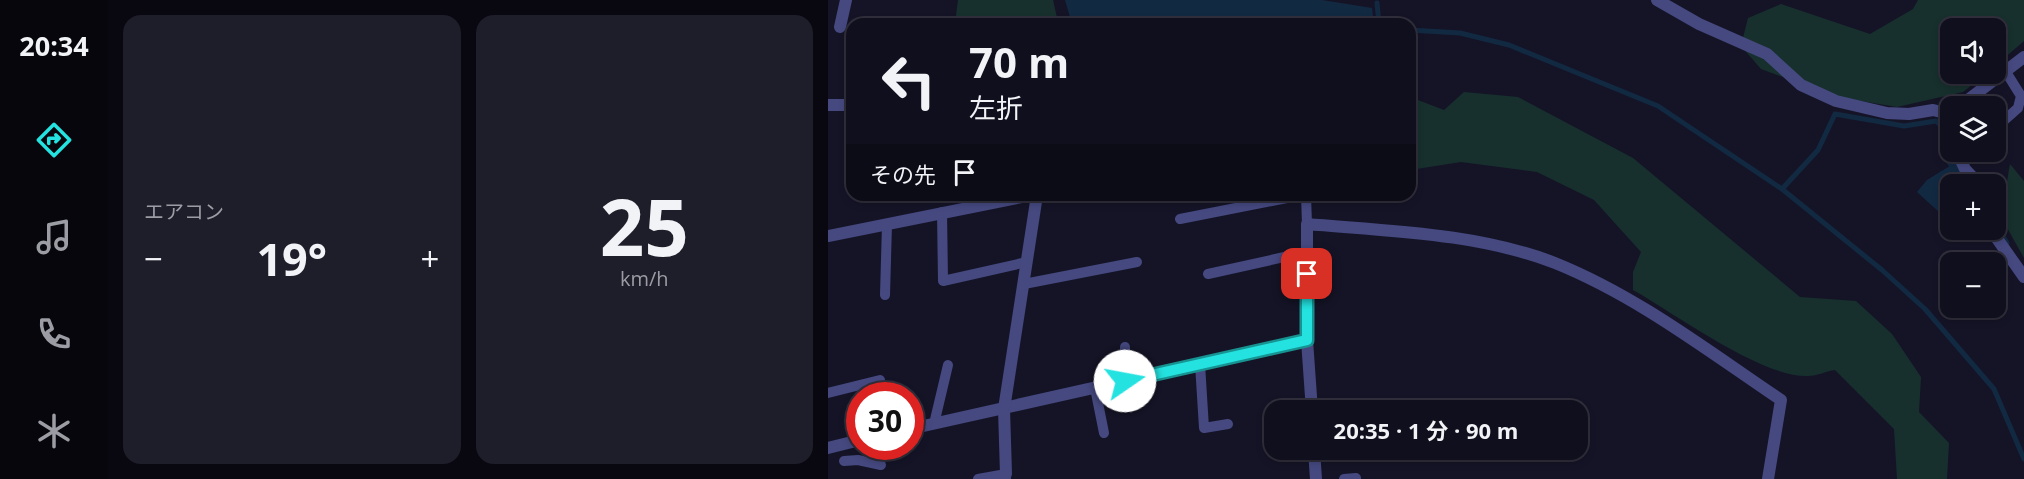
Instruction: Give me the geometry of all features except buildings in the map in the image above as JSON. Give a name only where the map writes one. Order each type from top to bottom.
[{"type":"street","points":[[840,27],[846,0]]},
{"type":"street","points":[[1657,0],[1699,24],[1767,54],[1801,85],[1836,101],[1887,112],[1909,114],[1932,110],[1940,113]]},
{"type":"street","points":[[2006,72],[2024,57]]},
{"type":"street","points":[[1974,96],[1990,84]]},
{"type":"street","points":[[828,105],[846,105]]},
{"type":"street","points":[[828,236],[1000,201]]},
{"type":"street","points":[[1006,477],[1004,409],[1036,201]]},
{"type":"street","points":[[1311,400],[1307,340],[1307,224],[1389,231],[1501,248],[1553,263],[1646,308],[1781,400],[1768,479]]},
{"type":"street","points":[[1998,240],[2024,277]]},
{"type":"street","points":[[924,426],[1307,340]]},
{"type":"street","points":[[828,448],[846,444]]},
{"type":"street","points":[[1315,460],[1316,479]]},
{"type":"lane","points":[[2006,72],[2020,96],[2018,108],[2006,118]]},
{"type":"lane","points":[[1180,219],[1273,201]]},
{"type":"lane","points":[[1305,201],[1307,224]]},
{"type":"lane","points":[[942,212],[943,281],[1027,262]]},
{"type":"lane","points":[[885,295],[887,224]]},
{"type":"lane","points":[[1208,274],[1307,252]]},
{"type":"lane","points":[[1024,284],[1137,262]]},
{"type":"lane","points":[[1125,347],[1125,381]]},
{"type":"lane","points":[[1200,364],[1204,428],[1228,424]]},
{"type":"lane","points":[[934,424],[948,365]]},
{"type":"lane","points":[[828,393],[880,380]]},
{"type":"lane","points":[[1095,388],[1104,433]]},
{"type":"lane","points":[[844,461],[858,460],[881,465]]},
{"type":"lane","points":[[978,479],[1006,477]]},
{"type":"lane","points":[[1344,479],[1356,478]]},
{"type":"green space","points":[[958,0],[1053,0],[1057,18],[956,18]]},
{"type":"green space","points":[[1918,0],[2024,0],[2024,41],[2006,57],[2006,18],[1940,18],[1940,84],[1973,84],[1963,92],[1897,107],[1837,97],[1761,69],[1741,46],[1748,18],[1781,4],[1870,34],[1913,9]]},
{"type":"green space","points":[[1464,92],[1518,97],[1633,158],[1800,297],[1856,301],[1892,334],[1921,377],[1919,412],[1949,443],[1947,479],[1897,479],[1894,429],[1835,370],[1808,376],[1789,374],[1767,367],[1743,356],[1633,290],[1633,272],[1641,252],[1594,200],[1537,172],[1461,162],[1416,169],[1416,99],[1444,110]]},
{"type":"green space","points":[[2010,164],[2024,181],[2024,258],[2006,226],[2006,188]]},
{"type":"water","points":[[1065,0],[1322,0],[1372,8],[1373,18],[1070,18]]},
{"type":"water","points":[[1956,162],[1967,174],[1940,174],[1940,213],[1917,192],[1927,180]]},
{"type":"waterway","points":[[1377,3],[1378,18]]},
{"type":"waterway","points":[[1416,30],[1460,33],[1509,45],[1658,106],[1782,189],[1882,270],[1925,309],[1994,389],[2024,459]]},
{"type":"waterway","points":[[1782,189],[1818,150],[1835,114],[1904,126],[1936,121],[1942,126],[1944,154],[1954,170]]},
{"type":"route","points":[[1125,381],[1307,340],[1307,274]]}]
